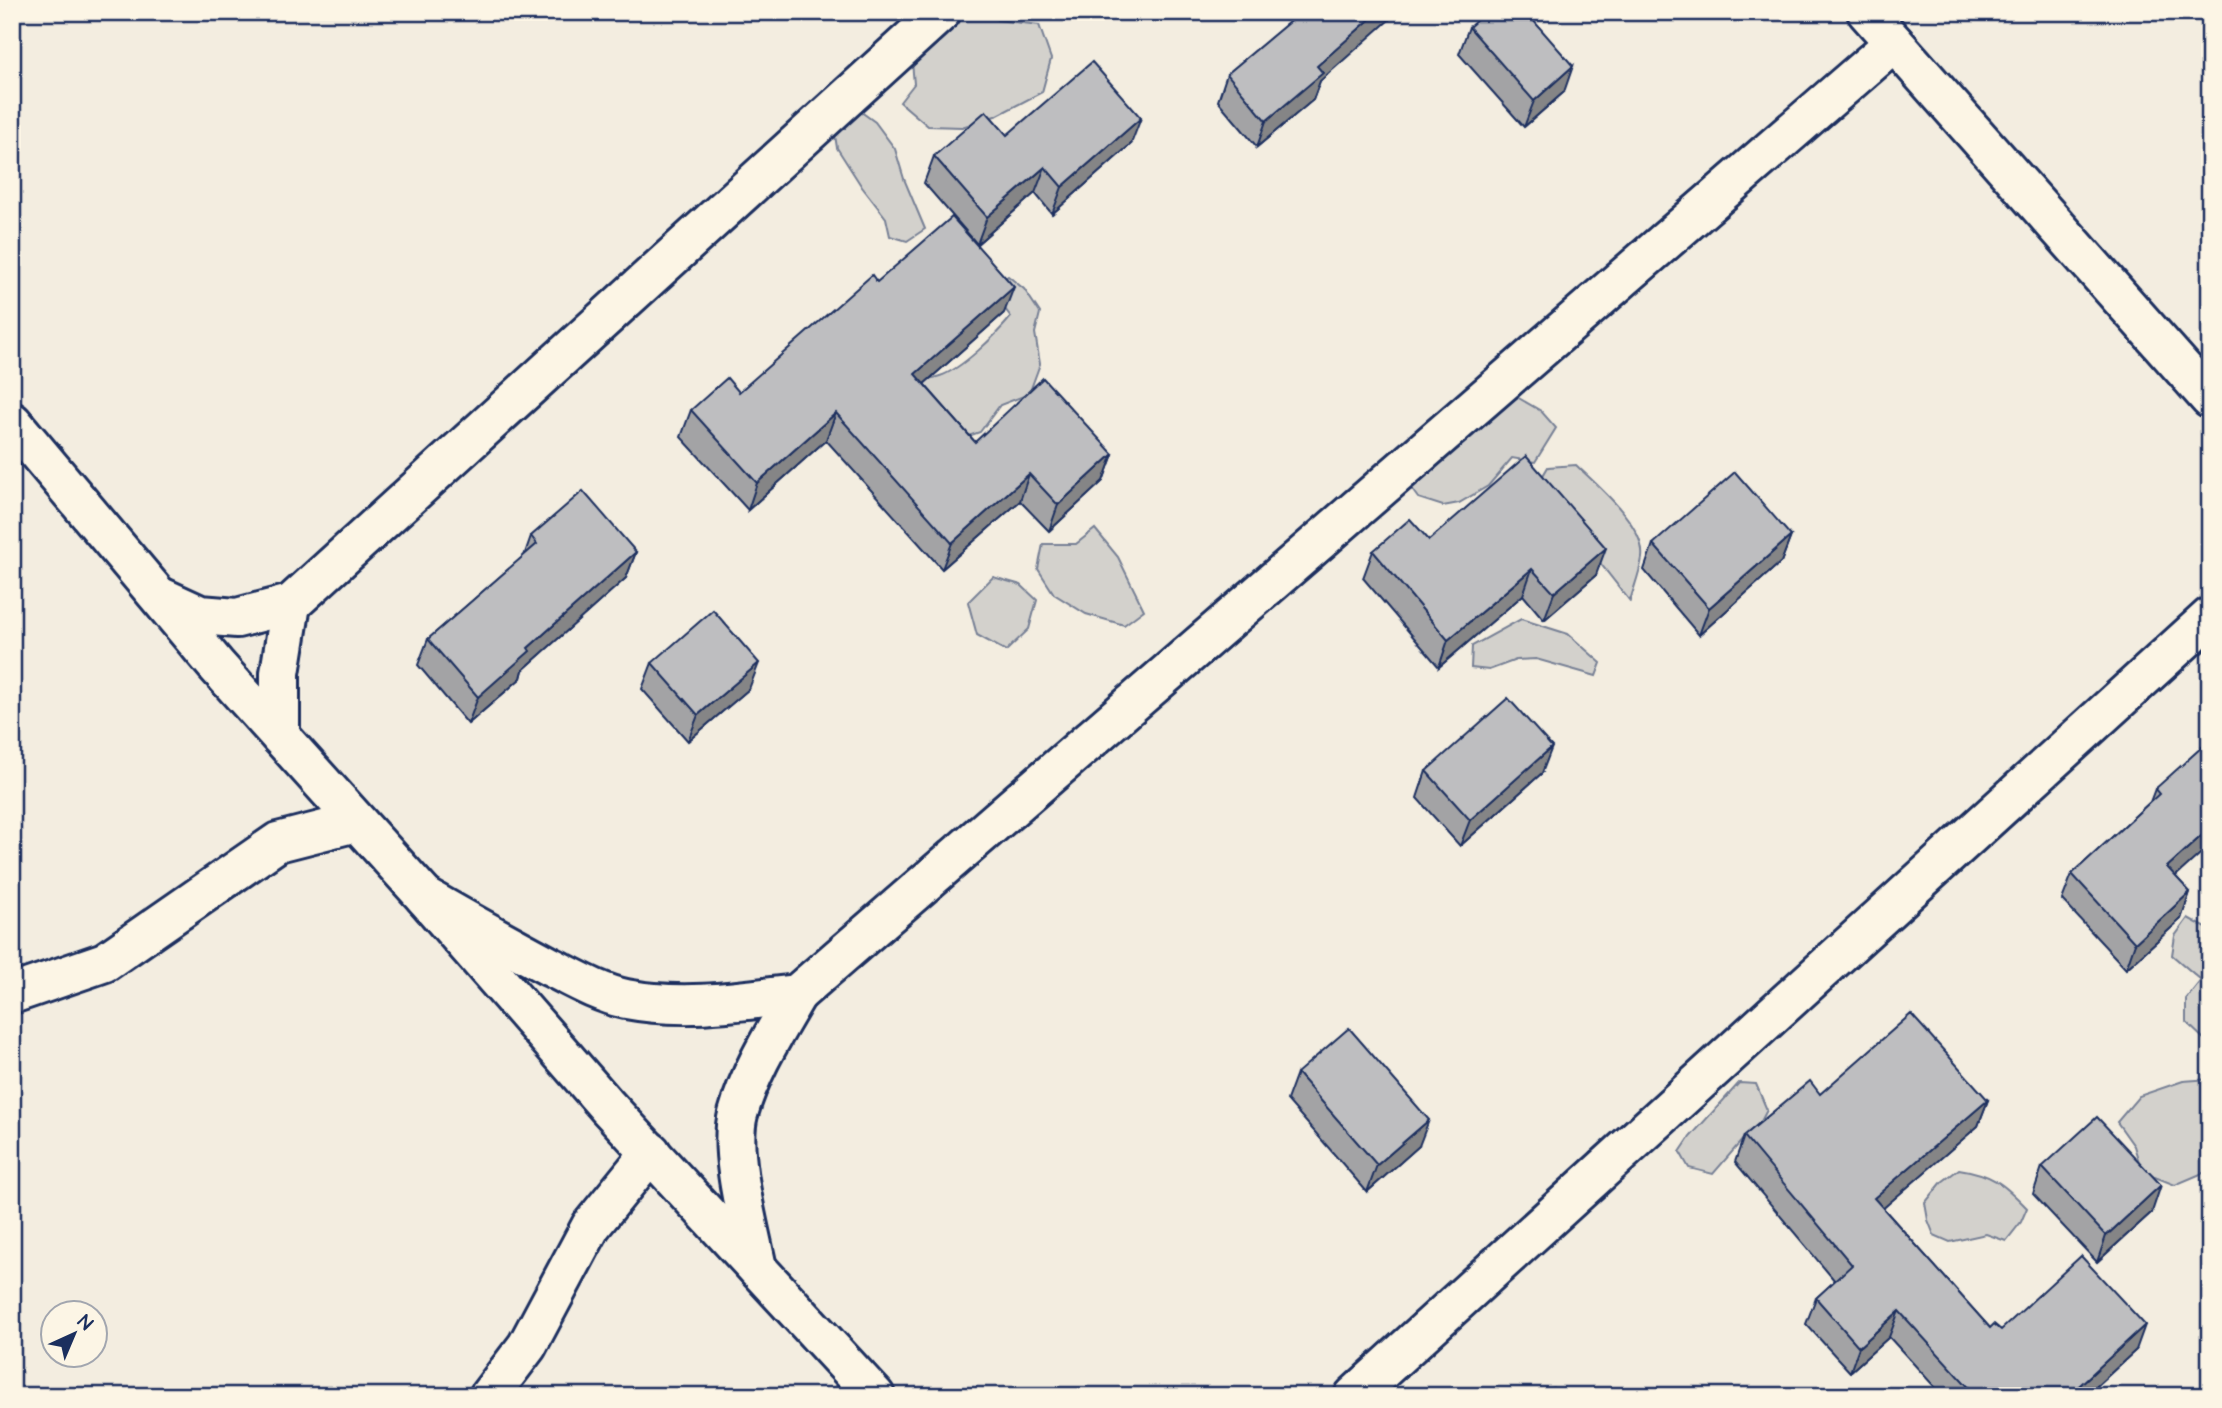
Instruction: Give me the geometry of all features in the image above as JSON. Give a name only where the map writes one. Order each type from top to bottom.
[{"type":"street","points":[[158,595],[200,615],[237,618],[291,604],[941,12]]},
{"type":"street","points":[[1867,12],[2210,399]]},
{"type":"street","points":[[757,1268],[736,1162],[737,1116],[755,1068],[797,994],[1894,43]]},
{"type":"street","points":[[12,422],[280,736],[607,1106],[875,1396]]},
{"type":"street","points":[[280,736],[280,673],[291,604]]},
{"type":"street","points":[[1354,1396],[2210,617]]},
{"type":"street","points":[[12,994],[105,962],[278,842],[356,822]]},
{"type":"street","points":[[425,897],[595,990],[625,999],[659,1003],[718,1004],[797,994]]},
{"type":"street","points":[[489,1396],[527,1346],[592,1226],[652,1152]]},
{"type":"shaded area","points":[[957,12],[992,12],[997,20],[1039,25],[1051,59],[1042,92],[998,115],[962,127],[928,126],[900,102],[914,84],[911,51]]},
{"type":"shaded area","points":[[853,106],[875,122],[895,149],[904,179],[925,229],[907,241],[890,236],[886,218],[837,148],[834,129]]},
{"type":"shaded area","points":[[1008,276],[1024,289],[1040,313],[1035,333],[1040,364],[1029,394],[1000,405],[980,432],[960,439],[902,383],[949,372],[997,333],[1011,317],[990,289]]},
{"type":"shaded area","points":[[1503,389],[1541,411],[1556,428],[1535,462],[1512,458],[1488,486],[1459,503],[1443,506],[1418,498],[1405,480]]},
{"type":"shaded area","points":[[1576,465],[1618,507],[1636,533],[1642,558],[1630,601],[1538,484],[1548,467]]},
{"type":"shaded area","points":[[1095,529],[1118,557],[1144,610],[1124,625],[1086,614],[1054,594],[1038,569],[1043,544],[1076,544]]},
{"type":"shaded area","points":[[993,577],[1021,585],[1037,600],[1029,629],[1006,651],[977,635],[968,602]]},
{"type":"shaded area","points":[[1521,619],[1568,634],[1601,663],[1596,676],[1536,659],[1516,660],[1489,670],[1471,668],[1472,646]]},
{"type":"shaded area","points":[[2188,918],[2210,930],[2210,1042],[2186,1022],[2186,999],[2201,980],[2172,955],[2175,936]]},
{"type":"shaded area","points":[[2210,1079],[2210,1170],[2175,1185],[2142,1172],[2134,1146],[2117,1122],[2139,1096],[2183,1081]]},
{"type":"shaded area","points":[[1739,1083],[1756,1084],[1767,1110],[1756,1131],[1744,1138],[1713,1174],[1689,1168],[1680,1152],[1690,1137]]},
{"type":"shaded area","points":[[1959,1169],[1997,1181],[2027,1208],[2021,1222],[2006,1241],[1986,1234],[1950,1242],[1934,1235],[1925,1203],[1942,1182]]},
{"type":"building","points":[[1301,12],[1378,12],[1317,66],[1323,73],[1266,121],[1227,74]]},
{"type":"building","points":[[1486,12],[1526,12],[1573,66],[1534,101],[1469,27]]},
{"type":"building","points":[[1092,62],[1141,118],[1062,187],[1045,167],[987,217],[934,156],[986,111],[1007,135]]},
{"type":"building","points":[[952,217],[1014,287],[915,374],[975,442],[1043,378],[1113,454],[1058,505],[1029,474],[952,543],[836,413],[757,483],[691,410],[727,378],[739,392],[872,275],[877,282]]},
{"type":"building","points":[[1526,456],[1606,548],[1554,593],[1532,569],[1448,640],[1373,551],[1410,519],[1429,540]]},
{"type":"building","points":[[1735,472],[1791,536],[1709,608],[1653,544]]},
{"type":"building","points":[[583,491],[636,552],[528,648],[530,651],[478,697],[428,639],[537,544],[531,536]]},
{"type":"building","points":[[713,610],[759,663],[698,715],[652,663]]},
{"type":"building","points":[[1508,698],[1552,747],[1470,820],[1426,771]]},
{"type":"building","points":[[2202,747],[2210,756],[2210,828],[2167,867],[2190,892],[2135,943],[2072,874],[2159,794],[2155,789]]},
{"type":"building","points":[[1911,1014],[1988,1100],[1874,1198],[1990,1328],[1994,1324],[2001,1330],[2081,1256],[2145,1325],[2068,1396],[1971,1396],[1974,1393],[1899,1311],[1859,1347],[1816,1298],[1852,1265],[1744,1136],[1810,1081],[1820,1094]]},
{"type":"building","points":[[1349,1028],[1429,1120],[1377,1165],[1297,1073]]},
{"type":"building","points":[[2097,1117],[2161,1185],[2106,1236],[2042,1167]]},
{"type":"building","points":[[1553,1388],[1560,1396],[1545,1396]]}]
